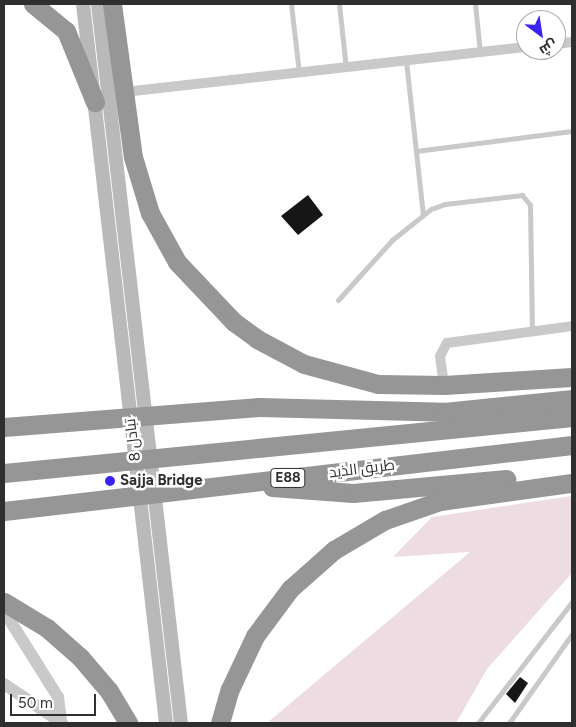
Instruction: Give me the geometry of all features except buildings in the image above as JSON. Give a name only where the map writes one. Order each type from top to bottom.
[{"type":"highway","points":[[33,4],[66,31],[95,102]]},
{"type":"highway","points":[[112,4],[133,157],[150,212],[177,262],[213,303],[257,339],[281,353],[328,373],[378,384],[444,385],[572,377]]},
{"type":"highway","points":[[8,428],[259,407],[444,412],[572,399]]},
{"type":"highway","name":"طريق الذيد","points":[[4,473],[572,417]]},
{"type":"highway","name":"طريق الذيد","points":[[4,511],[572,445]]},
{"type":"highway","points":[[241,483],[352,493],[572,473]]},
{"type":"highway","points":[[220,723],[230,689],[255,636],[290,589],[334,550],[385,520],[440,501],[572,482]]},
{"type":"highway","points":[[4,602],[47,628],[80,657],[109,691],[128,723]]},
{"type":"main road","points":[[83,4],[166,723]]},
{"type":"main road","name":"تبادل 8","points":[[98,4],[181,723]]},
{"type":"street","points":[[124,92],[516,48]]},
{"type":"street","points":[[444,385],[440,356],[447,343],[572,326]]},
{"type":"street","points":[[4,611],[58,697],[59,723]]},
{"type":"street","points":[[4,684],[59,723]]},
{"type":"lane","points":[[291,4],[299,73]]},
{"type":"lane","points":[[339,4],[346,68]]},
{"type":"lane","points":[[475,4],[480,53]]},
{"type":"lane","points":[[406,61],[423,214]]},
{"type":"lane","points":[[416,151],[572,131]]},
{"type":"lane","points":[[338,300],[392,240],[423,214],[445,204],[519,195],[528,199],[532,332]]},
{"type":"lane","points":[[478,723],[572,602]]},
{"type":"lane","points":[[509,723],[572,634]]},
{"type":"shaded area","points":[[572,496],[572,573],[487,669],[456,723],[267,723],[470,552],[393,557],[432,517]]},
{"type":"place","name":"Sajja Bridge","points":[[110,481]]}]
